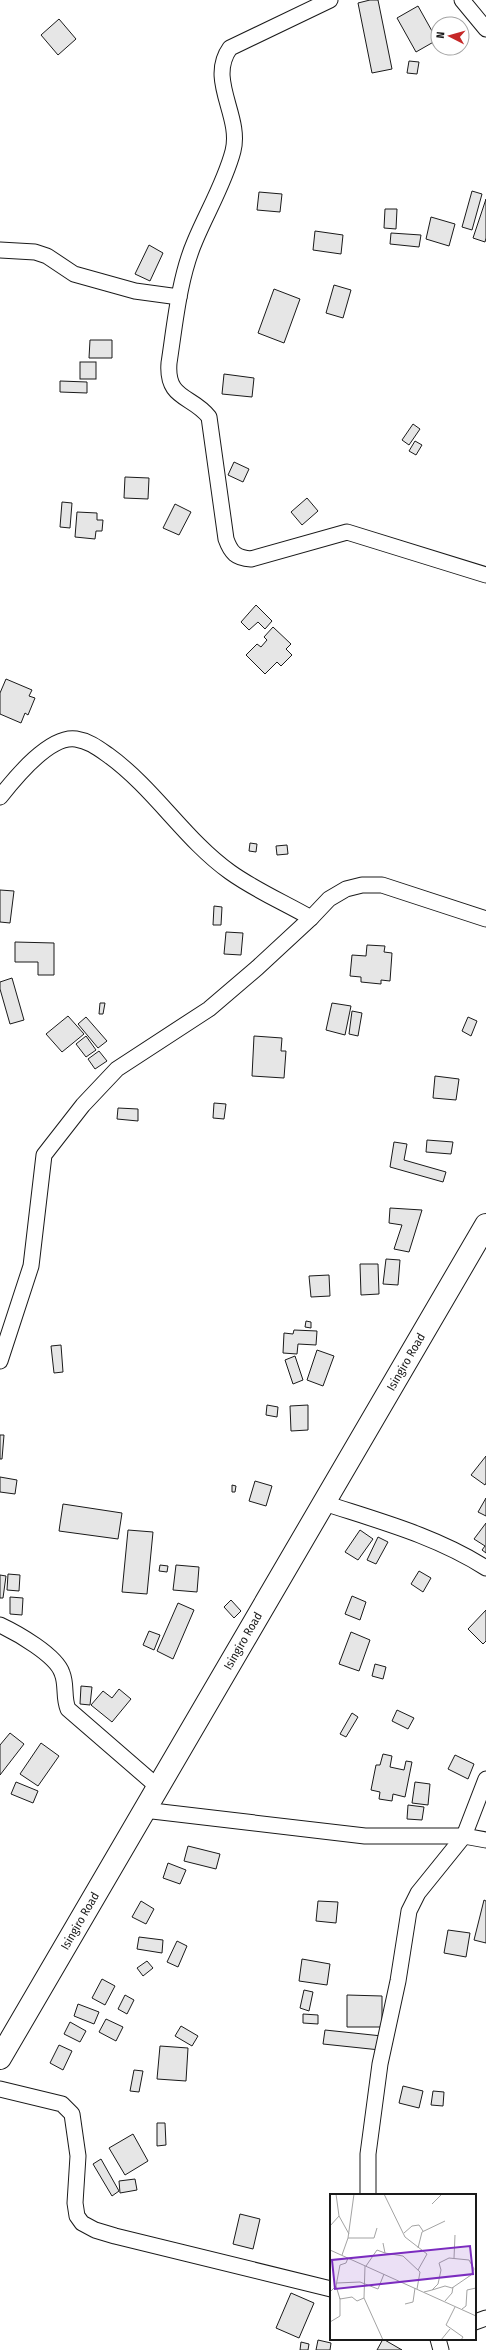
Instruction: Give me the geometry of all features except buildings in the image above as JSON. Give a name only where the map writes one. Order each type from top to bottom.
[{"type":"main road","name":"Isingiro Road","points":[[0,2058],[486,1225]]},
{"type":"street","points":[[330,0],[230,48],[223,58],[220,69],[222,82],[229,103],[233,150],[208,215],[194,242],[179,296],[168,373],[176,392],[183,399],[199,406],[209,417],[226,539],[231,552],[240,558],[251,558],[347,532],[486,575]]},
{"type":"street","points":[[462,0],[486,29]]},
{"type":"street","points":[[0,250],[35,252],[47,256],[74,274],[135,291],[179,296]]},
{"type":"street","points":[[0,797],[47,747],[61,740],[76,739],[91,743],[142,783],[212,858],[230,873],[311,918]]},
{"type":"street","points":[[0,1361],[31,1266],[42,1182],[42,1162],[49,1147],[83,1105],[117,1069],[209,1009],[311,918],[328,899],[346,889],[362,885],[382,885],[486,919]]},
{"type":"street","points":[[324,1503],[428,1537],[466,1555],[486,1568]]},
{"type":"street","points":[[0,1625],[14,1631],[58,1664],[65,1682],[64,1701],[68,1709],[158,1787]]},
{"type":"street","points":[[368,2194],[368,2154],[380,2064],[398,1981],[409,1911],[418,1893],[464,1836],[486,1779]]},
{"type":"street","points":[[144,1810],[365,1836],[464,1836],[486,1840]]},
{"type":"street","points":[[0,2089],[62,2104],[72,2114],[78,2156],[75,2203],[76,2216],[82,2223],[95,2230],[115,2236],[330,2289]]},
{"type":"street","points":[[476,2322],[486,2318]]},
{"type":"street","points":[[438,2340],[441,2350]]}]
